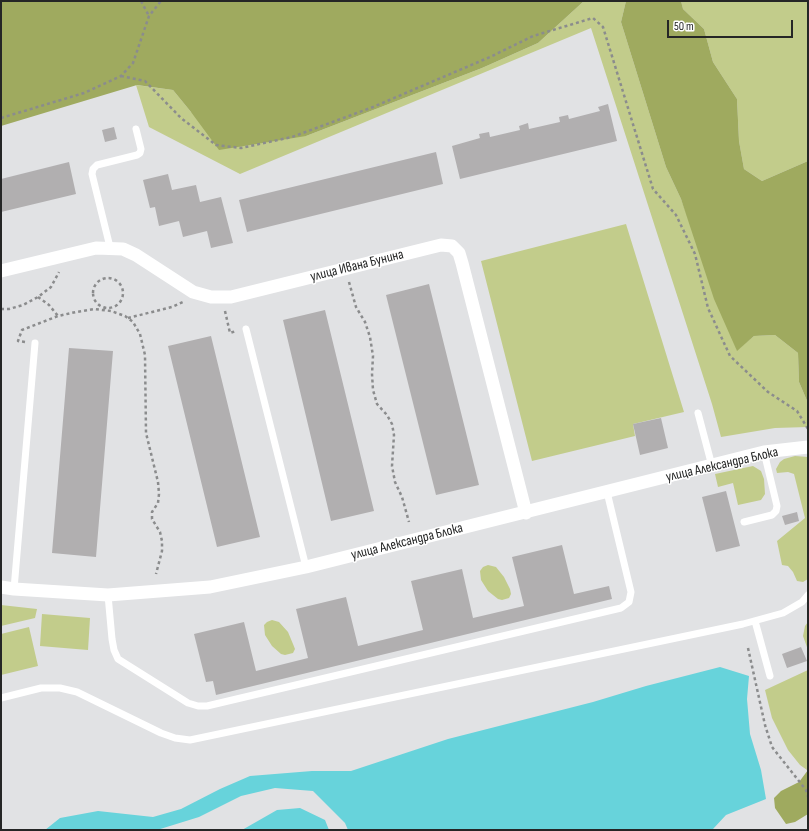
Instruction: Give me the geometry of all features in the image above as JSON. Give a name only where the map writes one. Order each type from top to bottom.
[{"type":"street","name":"улица Ивана Бунина","points":[[1,270],[96,248],[110,247],[123,249],[136,255],[192,291],[211,298],[231,297],[441,245],[452,246],[459,253],[462,263],[526,512]]},
{"type":"street","name":"улица Александра Блока","points":[[7,588],[108,595],[210,587],[306,567],[764,452],[808,447]]},
{"type":"lane","points":[[110,247],[92,174],[93,169],[97,164],[140,153],[141,149],[136,129]]},
{"type":"lane","points":[[246,329],[306,567]]},
{"type":"lane","points":[[7,588],[35,343]]},
{"type":"lane","points":[[698,412],[712,466]]},
{"type":"lane","points":[[744,522],[772,515],[776,512],[777,506],[764,452]]},
{"type":"lane","points":[[108,595],[112,639],[114,650],[118,659],[188,703],[198,706],[207,706],[621,608],[629,602],[631,592],[607,492]]},
{"type":"lane","points":[[1,698],[41,688],[60,688],[77,692],[161,733],[175,738],[190,740],[755,621],[783,613],[802,602],[808,595]]},
{"type":"lane","points":[[755,621],[770,676]]},
{"type":"path","points":[[141,1],[149,16]]},
{"type":"path","points":[[1,118],[84,93],[121,76],[133,63],[149,16],[161,1]]},
{"type":"path","points":[[121,76],[145,81],[181,118],[216,145],[241,148],[292,137],[366,110],[490,57],[533,36],[593,18],[603,27],[653,189],[676,215],[695,254],[708,308],[730,356],[768,392],[797,411],[808,429]]},
{"type":"path","points":[[1,309],[9,309],[23,305],[38,298],[51,287],[59,273],[59,256]]},
{"type":"path","points":[[35,343],[18,341],[22,330],[58,316],[94,309],[105,309],[114,307],[122,299],[122,287],[119,282],[108,277],[102,278],[93,287],[92,293],[93,299],[97,304],[105,309],[125,316],[133,322],[140,334],[145,355],[146,433],[158,482],[159,494],[158,503],[152,512],[152,519],[160,532],[162,541],[162,551],[156,574]]},
{"type":"path","points":[[349,282],[356,307],[365,322],[370,338],[373,356],[373,390],[377,404],[387,415],[392,424],[394,436],[392,466],[395,482],[402,497],[409,522]]},
{"type":"path","points":[[128,318],[172,307],[184,301],[192,291]]},
{"type":"path","points":[[38,298],[58,316]]},
{"type":"path","points":[[224,311],[230,333],[246,329]]},
{"type":"path","points":[[748,647],[765,725],[772,747],[806,790],[808,797]]},
{"type":"green space","points":[[1,1],[584,1],[538,43],[482,68],[306,136],[219,150],[173,90],[137,85],[1,126]]},
{"type":"green space","points":[[584,1],[626,1],[621,22],[666,167],[681,199],[737,350],[754,336],[775,335],[798,353],[799,382],[808,403],[808,427],[775,428],[721,437],[712,404],[591,28],[240,174],[149,127],[136,85],[173,90],[191,112],[306,136],[482,68],[538,43]]},
{"type":"green space","points":[[626,1],[681,1],[683,9],[704,29],[713,62],[737,99],[739,141],[744,169],[762,181],[808,161],[808,403],[799,382],[798,353],[775,335],[754,336],[737,351],[714,299],[681,199],[666,167],[621,22]]},
{"type":"green space","points":[[681,1],[808,1],[808,161],[762,181],[744,169],[739,141],[737,99],[713,62],[704,29],[683,9]]},
{"type":"green space","points":[[626,224],[684,412],[633,424],[635,436],[532,461],[481,261]]},
{"type":"green space","points":[[795,456],[808,457],[808,579],[803,582],[797,581],[793,572],[788,566],[782,565],[777,541],[805,518],[794,474],[788,472],[777,473],[776,469],[780,462],[784,459]]},
{"type":"green space","points":[[753,466],[761,471],[764,479],[765,494],[761,500],[738,505],[733,483],[718,487],[715,474]]},
{"type":"green space","points":[[488,565],[496,567],[504,577],[510,589],[511,594],[509,598],[502,600],[498,599],[488,591],[481,580],[480,571],[483,567]]},
{"type":"green space","points":[[1,605],[37,609],[35,618],[1,626]]},
{"type":"green space","points":[[42,614],[90,618],[88,650],[40,646]]},
{"type":"green space","points":[[272,620],[279,622],[288,632],[295,649],[293,653],[285,655],[281,654],[272,646],[265,635],[264,625]]},
{"type":"green space","points":[[808,622],[808,650],[803,636],[805,626]]},
{"type":"green space","points":[[29,627],[38,666],[1,675],[1,634]]},
{"type":"green space","points":[[808,670],[807,770],[800,765],[788,750],[772,718],[765,690]]},
{"type":"green space","points":[[808,770],[808,814],[795,822],[786,824],[775,808],[774,798],[781,791],[799,782]]},
{"type":"water","points":[[720,667],[749,676],[747,699],[750,734],[761,770],[766,799],[726,815],[713,829],[348,830],[345,823],[313,791],[275,788],[241,796],[199,817],[157,830],[45,830],[60,818],[98,811],[153,817],[181,809],[220,789],[250,776],[312,771],[351,771],[448,739],[593,702],[646,686]]},
{"type":"water","points":[[300,808],[325,820],[329,830],[242,830],[277,810]]},
{"type":"building","points":[[608,104],[617,141],[460,179],[452,146],[480,138],[479,134],[489,132],[490,137],[520,130],[519,126],[528,123],[529,129],[560,122],[559,117],[568,115],[569,119],[600,111],[598,107]]},
{"type":"building","points":[[114,127],[117,139],[105,142],[102,130]]},
{"type":"building","points":[[436,152],[443,184],[247,232],[239,200]]},
{"type":"building","points":[[69,162],[76,194],[1,212],[1,179]]},
{"type":"building","points":[[168,174],[172,190],[196,185],[200,202],[221,197],[233,243],[211,248],[207,231],[183,237],[179,221],[159,226],[155,207],[150,208],[143,180]]},
{"type":"building","points":[[429,284],[479,485],[436,495],[386,295]]},
{"type":"building","points":[[325,310],[374,511],[331,521],[283,320]]},
{"type":"building","points":[[211,336],[260,537],[217,547],[168,346]]},
{"type":"building","points":[[69,348],[113,351],[96,557],[52,553]]},
{"type":"building","points":[[661,418],[668,448],[640,455],[633,424]]},
{"type":"building","points":[[726,491],[740,546],[716,552],[702,497]]},
{"type":"building","points":[[797,512],[799,521],[785,525],[782,516]]},
{"type":"building","points":[[562,545],[574,594],[609,586],[612,599],[216,695],[213,681],[206,682],[194,634],[244,622],[256,671],[308,658],[296,609],[346,597],[358,646],[423,630],[411,581],[462,569],[473,618],[524,606],[512,557]]},
{"type":"building","points":[[801,647],[807,661],[787,668],[782,654]]}]
